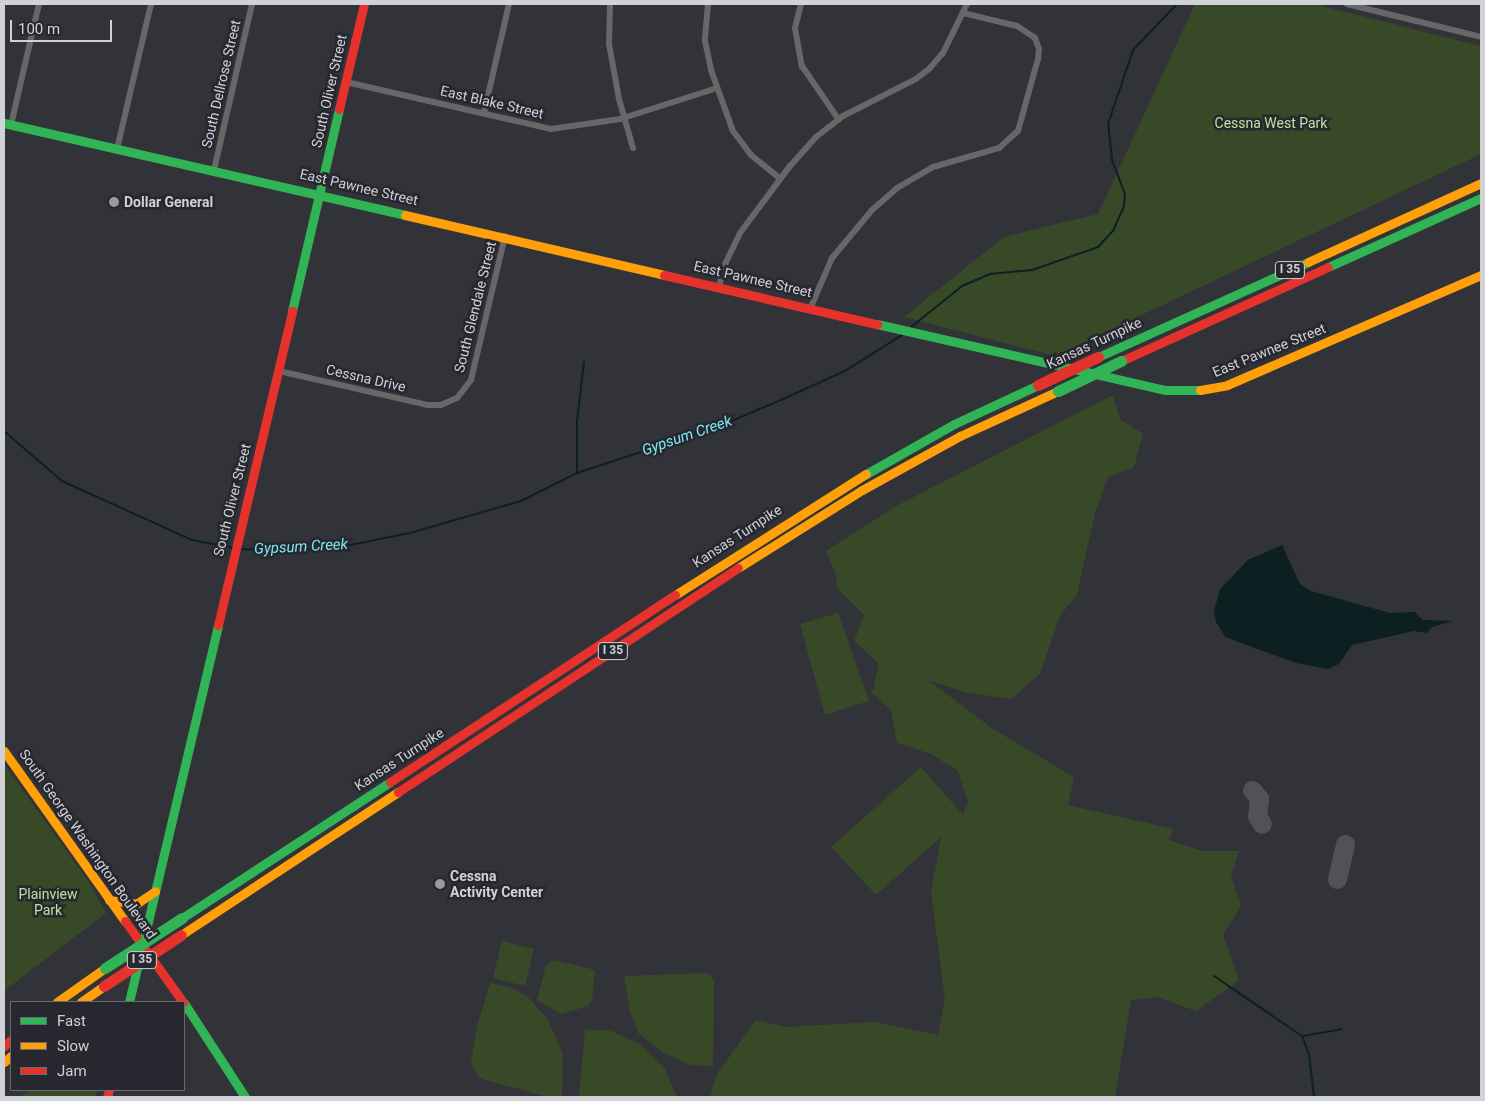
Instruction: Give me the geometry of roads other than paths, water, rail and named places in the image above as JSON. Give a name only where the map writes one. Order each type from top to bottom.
[{"type":"main road","name":"South Oliver Street","points":[[129,1001],[364,4]]},
{"type":"main road","name":"East Pawnee Street","points":[[7,124],[321,193],[1151,388],[1206,390],[1227,385],[1279,365],[1481,275]]},
{"type":"main road","name":"Kansas Turnpike","points":[[58,1001],[105,968],[821,500],[954,424],[1481,182]]},
{"type":"main road","name":"Kansas Turnpike","points":[[82,1001],[711,586],[862,490],[960,436],[1481,198]]},
{"type":"main road","name":"South George Washington Boulevard","points":[[4,751],[182,1001]]},
{"type":"main road","points":[[108,900],[136,904],[155,891]]},
{"type":"main road","name":"South George Washington Boulevard","points":[[185,1006],[245,1097]]},
{"type":"street","points":[[7,124],[39,4]]},
{"type":"street","points":[[117,149],[151,4]]},
{"type":"street","name":"South Dellrose Street","points":[[214,170],[252,4]]},
{"type":"street","points":[[484,113],[509,4]]},
{"type":"street","points":[[610,4],[610,44],[625,117],[634,148]]},
{"type":"street","points":[[708,4],[705,41],[717,88],[732,131],[751,155],[779,178]]},
{"type":"street","points":[[801,4],[795,28],[802,66],[839,120]]},
{"type":"street","points":[[719,286],[726,262],[740,232],[779,178],[816,137],[839,120],[916,79],[929,69],[943,53],[967,4]]},
{"type":"street","points":[[1346,4],[1481,37]]},
{"type":"street","points":[[810,309],[832,258],[867,216],[897,188],[933,167],[1000,148],[1018,131],[1038,59],[1039,49],[1035,38],[1017,26],[963,13]]},
{"type":"street","name":"East Blake Street","points":[[346,82],[551,129],[625,117],[717,88]]},
{"type":"street","name":"South Glendale Street","points":[[448,402],[466,389],[471,380],[505,236]]},
{"type":"street","name":"Cessna Drive","points":[[279,370],[427,405],[448,402]]},
{"type":"waterway","name":"Gypsum Creek","points":[[910,328],[962,286],[990,274],[1032,270],[1098,247],[1113,231],[1124,206],[1125,194],[1112,160],[1108,124],[1133,50],[1177,4]]},
{"type":"waterway","name":"Gypsum Creek","points":[[238,549],[293,551],[345,546],[410,533],[521,501],[577,473],[720,426],[783,399],[845,371],[905,333]]},
{"type":"waterway","points":[[577,473],[577,421],[584,361]]},
{"type":"waterway","name":"Gypsum Creek","points":[[4,431],[62,481],[192,540],[234,548]]},
{"type":"waterway","points":[[1214,976],[1302,1036],[1309,1054],[1314,1097]]},
{"type":"waterway","points":[[1303,1036],[1341,1029]]},
{"type":"place","name":"Dollar General","points":[[114,202]]},
{"type":"place","name":"Cessna Activity Center","points":[[440,884]]},
{"type":"park label","name":"Cessna West Park","points":[[1271,123]]},
{"type":"park label","name":"Plainview Park","points":[[48,902]]}]
